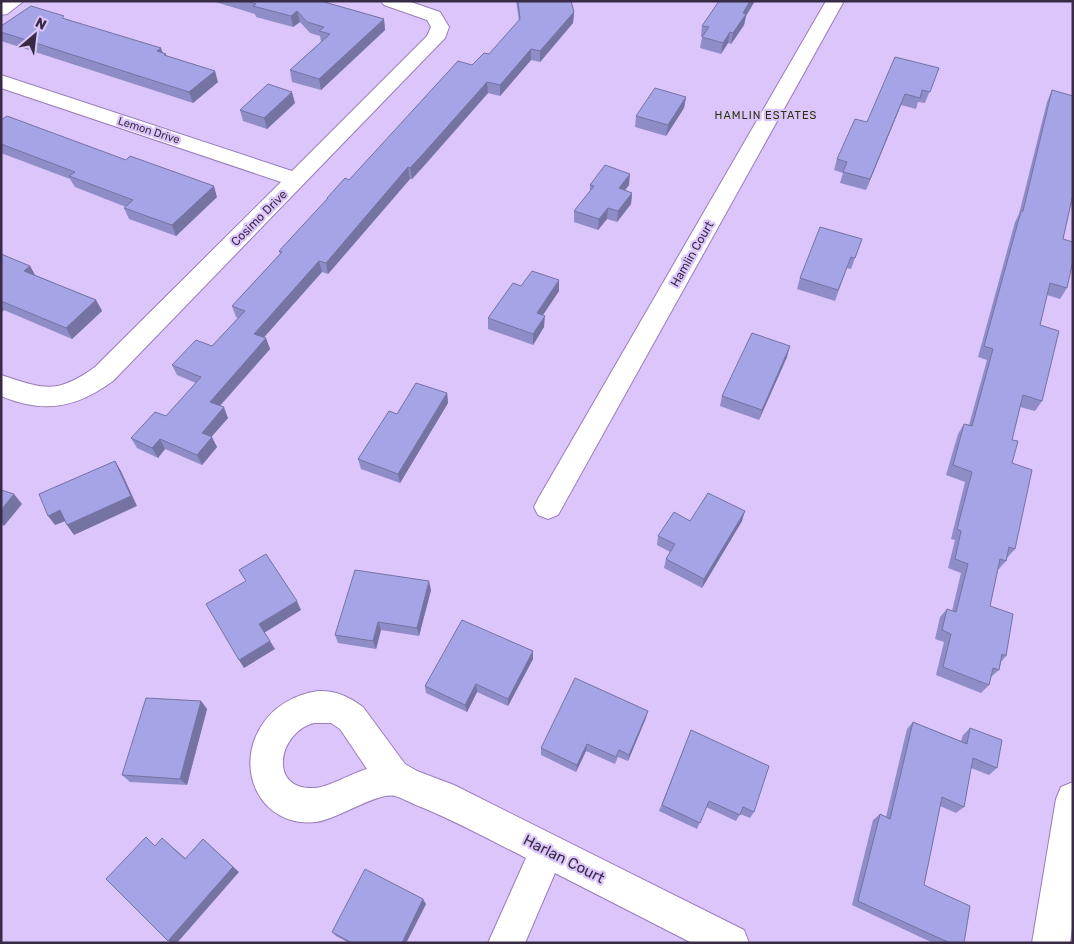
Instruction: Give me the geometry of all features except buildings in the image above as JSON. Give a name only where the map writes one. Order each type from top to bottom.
[{"type":"street","points":[[1,10],[15,1]]},
{"type":"street","name":"Cosimo Drive","points":[[1,385],[27,396],[42,398],[59,397],[74,393],[92,384],[104,374],[436,38],[440,27],[438,21],[425,12],[390,1]]},
{"type":"street","name":"Hamlin Court","points":[[548,507],[835,1]]},
{"type":"street","name":"Lemon Drive","points":[[1,81],[296,180]]},
{"type":"street","name":"Harlan Court","points":[[396,778],[442,797],[731,943]]},
{"type":"street","points":[[1051,943],[1073,799]]},
{"type":"street","points":[[506,943],[547,851]]},
{"type":"district","name":"HAMLIN ESTATES","points":[[766,115]]}]
